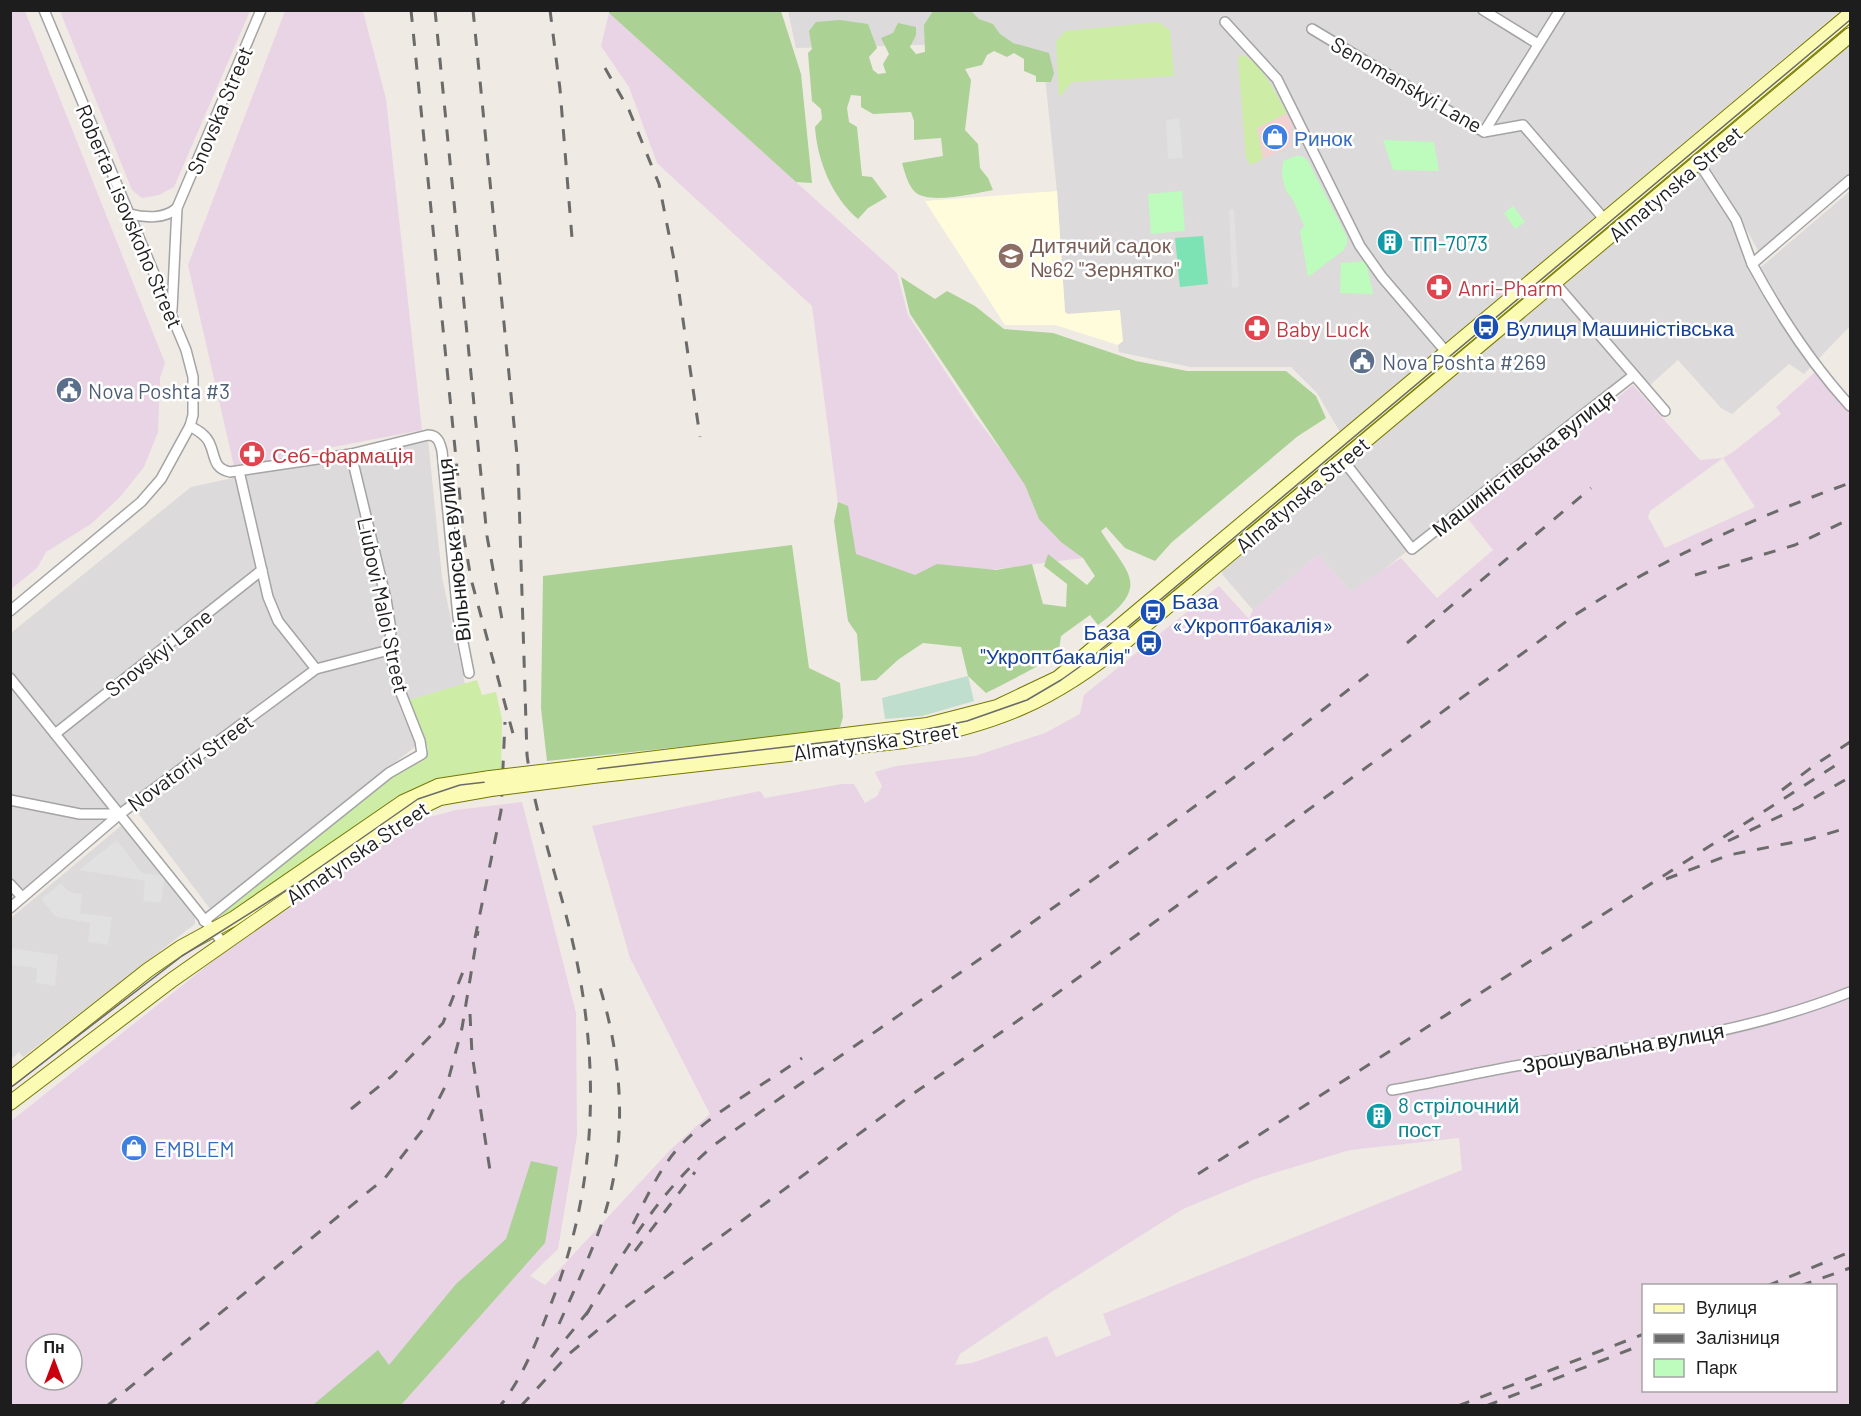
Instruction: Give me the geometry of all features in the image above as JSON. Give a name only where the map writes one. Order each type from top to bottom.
[{"type":"street","name":"Roberta Lisovskoho Street","points":[[44,10],[186,350],[193,378],[194,396],[190,426]]},
{"type":"street","name":"Snovska Street","points":[[172,315],[177,208],[261,10]]},
{"type":"street","points":[[1483,10],[1538,44]]},
{"type":"street","points":[[1484,132],[1560,10]]},
{"type":"street","name":"Almatynska Street","points":[[10,1103],[223,943],[413,811],[440,798],[490,783],[904,729],[963,717],[1029,693],[1065,674],[1851,15]]},
{"type":"street","points":[[1225,22],[1277,79],[1360,246],[1382,277],[1448,354]]},
{"type":"street","name":"Senomanskyi Lane","points":[[1312,29],[1484,132],[1523,125],[1605,220]]},
{"type":"street","name":"Almatynska Street","points":[[592,771],[904,741],[980,724],[1026,708],[1092,669],[1851,35]]},
{"type":"street","points":[[1700,163],[1736,220],[1752,264],[1769,296],[1816,368],[1851,406]]},
{"type":"street","points":[[1752,264],[1851,180]]},
{"type":"street","points":[[130,214],[160,216],[172,213],[177,208]]},
{"type":"street","points":[[1555,283],[1665,411]]},
{"type":"street","name":"Машиністівська вулиця","points":[[1343,460],[1412,549],[1634,375]]},
{"type":"street","points":[[10,611],[141,502],[161,479],[190,426],[209,441],[214,462],[222,470],[239,471],[351,454]]},
{"type":"street","name":"Вільнюська вулиця","points":[[351,454],[428,435],[440,441],[458,617],[469,673]]},
{"type":"street","name":"Liubovi Maloi Street","points":[[351,454],[386,599],[391,630],[389,650],[399,688],[420,741],[422,754]]},
{"type":"street","points":[[239,471],[268,597],[278,621],[316,669]]},
{"type":"street","name":"Snovskyi Lane","points":[[55,734],[261,570]]},
{"type":"street","name":"Novatoriv Street","points":[[10,908],[120,814],[316,669],[389,650]]},
{"type":"street","points":[[10,678],[223,943]]},
{"type":"street","name":"Almatynska Street","points":[[10,1079],[148,970],[208,926],[389,773],[422,754]]},
{"type":"street","name":"Almatynska Street","points":[[208,926],[417,794],[458,781],[490,783]]},
{"type":"street","points":[[10,800],[80,814],[120,814]]},
{"type":"street","points":[[10,884],[22,897]]},
{"type":"street","name":"Зрошувальна вулиця","points":[[1392,1090],[1542,1061],[1693,1037],[1767,1020],[1851,992]]},
{"type":"shaded area","points":[[10,11],[25,11],[165,363],[160,378],[158,432],[144,467],[120,497],[91,524],[46,552],[37,568],[11,589]]},
{"type":"shaded area","points":[[60,11],[250,11],[174,187],[159,195],[142,198],[132,190]]},
{"type":"shaded area","points":[[285,11],[363,11],[386,99],[422,430],[234,466],[188,265]]},
{"type":"shaded area","points":[[788,11],[1840,11],[1340,432],[1317,393],[1291,367],[1190,367],[1119,352],[1118,345],[1123,341],[1065,312],[1057,191],[1043,58],[1000,43],[796,48]]},
{"type":"shaded area","points":[[609,13],[897,273],[908,315],[974,415],[1083,558],[849,588],[812,306],[657,163],[629,87],[601,46]]},
{"type":"shaded area","points":[[1850,41],[1850,176],[1760,254],[1733,205],[1704,163]]},
{"type":"shaded area","name":"Ринок","points":[[1287,113],[1293,127],[1290,146],[1263,159],[1257,128]]},
{"type":"shaded area","points":[[1179,118],[1183,158],[1168,159],[1166,120]]},
{"type":"shaded area","points":[[1700,167],[1726,209],[1753,271],[1760,268],[1850,191],[1850,326],[1804,374],[1789,364],[1732,414],[1721,408],[1678,360],[1650,385],[1560,285]]},
{"type":"shaded area","name":"Дитячий садок №62 \"Зернятко\"","points":[[1057,191],[1065,312],[1067,314],[1120,310],[1123,341],[1118,345],[1055,325],[1005,325],[925,201]]},
{"type":"shaded area","points":[[1229,209],[1234,209],[1239,287],[1232,288]]},
{"type":"shaded area","points":[[1555,289],[1627,375],[1371,580],[1351,592],[1318,555],[1253,610],[1222,574],[1222,569]]},
{"type":"shaded area","points":[[1815,372],[1850,412],[1850,1405],[11,1406],[11,1121],[227,950],[422,819],[456,810],[522,802],[576,1013],[577,1135],[558,1249],[530,1276],[545,1285],[671,1149],[710,1114],[630,958],[592,826],[760,791],[765,798],[842,784],[854,784],[865,803],[877,796],[882,786],[875,772],[896,766],[975,756],[1045,733],[1080,714],[1084,695],[1219,586],[1249,619],[1253,610],[1318,555],[1351,592],[1401,558],[1437,598],[1493,550],[1468,519],[1633,385],[1700,460],[1723,458],[1781,414],[1776,407]],"holes":[[[1723,458],[1755,507],[1665,548],[1648,517],[1650,511]],[[1459,1138],[1462,1170],[1103,1314],[1111,1335],[1056,1357],[1047,1336],[972,1363],[955,1365],[960,1354],[1053,1291],[1183,1209],[1258,1178],[1350,1150]]]},
{"type":"shaded area","points":[[428,439],[442,577],[465,684],[398,703],[416,746],[210,909],[135,809],[11,912],[11,633],[191,487],[343,459]]},
{"type":"shaded area","points":[[122,825],[195,918],[195,924],[23,1057],[19,1052],[11,1059],[11,918]]},
{"type":"shaded area","points":[[117,840],[142,873],[165,876],[161,903],[143,901],[145,881],[79,870]]},
{"type":"shaded area","points":[[61,883],[69,892],[82,894],[80,913],[112,917],[108,945],[88,942],[90,923],[56,917],[41,899]]},
{"type":"shaded area","points":[[11,948],[58,955],[55,986],[36,983],[37,968],[11,965]]},
{"type":"green space","points":[[610,10],[781,11],[801,74],[812,183],[796,182],[609,13]]},
{"type":"green space","points":[[933,11],[971,11],[979,19],[993,24],[1000,34],[1013,43],[1049,53],[1054,73],[1051,82],[1036,82],[1036,76],[1024,71],[1024,59],[1014,53],[1007,57],[994,51],[987,55],[982,65],[965,69],[971,80],[965,130],[978,144],[980,168],[988,178],[993,190],[941,198],[922,196],[915,192],[902,163],[943,156],[941,138],[914,140],[914,121],[911,112],[873,114],[861,107],[861,96],[851,95],[847,108],[849,122],[857,127],[862,176],[872,177],[887,197],[868,208],[858,219],[833,189],[819,152],[815,127],[822,119],[821,109],[812,101],[808,53],[812,49],[809,31],[816,22],[840,20],[868,24],[877,48],[869,57],[873,70],[878,74],[886,73],[883,64],[889,54],[881,38],[893,33],[898,23],[916,27],[916,35],[910,47],[916,54],[925,52],[924,25]]},
{"type":"green space","points":[[1158,22],[1170,30],[1174,76],[1072,82],[1059,97],[1056,42],[1065,31]]},
{"type":"green space","points":[[1241,55],[1255,63],[1261,70],[1287,113],[1257,128],[1263,159],[1251,165],[1246,159],[1238,59]]},
{"type":"green space","points":[[1383,140],[1434,142],[1439,171],[1393,170]]},
{"type":"green space","points":[[1302,156],[1308,161],[1347,237],[1344,250],[1308,277],[1300,231],[1304,226],[1293,200],[1286,191],[1282,176],[1283,161]]},
{"type":"green space","points":[[1182,191],[1185,231],[1151,234],[1148,194]]},
{"type":"green space","points":[[1513,206],[1525,222],[1515,229],[1504,213]]},
{"type":"green space","points":[[1203,236],[1208,284],[1180,287],[1175,238]]},
{"type":"green space","points":[[1366,261],[1373,294],[1340,293],[1341,263]]},
{"type":"green space","points":[[901,277],[935,299],[947,291],[975,306],[1004,329],[1053,333],[1136,361],[1187,371],[1286,371],[1316,396],[1326,418],[1298,436],[1171,543],[1155,561],[1125,548],[1106,527],[1101,531],[1130,580],[1130,589],[1125,600],[1098,625],[1090,615],[1061,636],[1058,651],[1036,667],[986,693],[968,676],[961,647],[923,643],[899,659],[876,680],[861,681],[857,634],[848,621],[834,521],[838,502],[848,506],[856,554],[915,575],[937,564],[996,570],[1032,564],[1043,604],[1066,607],[1067,584],[1044,566],[1048,554],[1087,585],[1095,576],[1083,558],[1061,542],[1039,519],[1025,485],[910,314]]},
{"type":"green space","points":[[792,545],[809,668],[840,683],[843,717],[840,727],[829,731],[547,761],[541,708],[543,576]]},
{"type":"green space","points":[[968,676],[974,701],[922,716],[885,719],[882,698]]},
{"type":"green space","points":[[477,680],[482,695],[496,692],[502,719],[501,772],[442,780],[230,914],[217,916],[397,774],[426,759],[428,749],[409,700]]},
{"type":"green space","points":[[531,1161],[558,1167],[545,1243],[401,1405],[313,1405],[378,1350],[389,1365],[456,1284],[506,1239]]},
{"type":"tram line","points":[[10,1088],[182,956],[296,884],[418,799],[460,785],[913,732],[967,721],[1027,700],[1085,663],[1850,20]]},
{"type":"railway","points":[[411,10],[464,538],[471,579],[515,741]]},
{"type":"railway","points":[[435,10],[487,536],[503,625]]},
{"type":"railway","points":[[473,10],[518,465],[527,755],[535,800],[580,977],[590,1069],[587,1161],[580,1207],[569,1252],[531,1353],[517,1381],[500,1406]]},
{"type":"railway","points":[[550,10],[560,89],[572,238]]},
{"type":"railway","points":[[605,68],[629,110],[659,184],[675,265],[700,437]]},
{"type":"railway","points":[[521,1406],[569,1354],[619,1312],[910,1096],[1056,994],[1575,615],[1640,576],[1709,541],[1779,510],[1850,483]]},
{"type":"railway","points":[[1407,643],[1591,488]]},
{"type":"railway","points":[[1695,575],[1795,545],[1850,519]]},
{"type":"railway","points":[[586,1315],[643,1225],[676,1183],[714,1145],[1129,854],[1372,671]]},
{"type":"railway","points":[[475,938],[501,811],[505,722]]},
{"type":"railway","points":[[1782,790],[1850,742]]},
{"type":"railway","points":[[1198,1174],[1844,760]]},
{"type":"railway","points":[[1728,841],[1799,807],[1850,777]]},
{"type":"railway","points":[[1666,879],[1729,855],[1810,839],[1850,827]]},
{"type":"railway","points":[[107,1406],[385,1178],[424,1128],[448,1081],[462,1028],[478,931]]},
{"type":"railway","points":[[351,1109],[392,1076],[443,1023],[466,964]]},
{"type":"railway","points":[[559,1324],[585,1266],[609,1200],[619,1137],[618,1075],[607,1012],[598,981]]},
{"type":"railway","points":[[470,1014],[472,1054],[491,1177]]},
{"type":"railway","points":[[633,1224],[660,1173],[673,1154],[694,1132],[724,1109],[802,1058]]},
{"type":"railway","points":[[635,1251],[695,1172]]},
{"type":"railway","points":[[1772,1284],[1850,1252]]},
{"type":"railway","points":[[1806,1284],[1850,1268]]},
{"type":"railway","points":[[551,1357],[591,1308]]},
{"type":"railway","points":[[1458,1406],[1642,1335]]},
{"type":"railway","points":[[1486,1406],[1642,1345]]},
{"type":"place","name":"Ринок","points":[[1275,137]]},
{"type":"place","name":"ТП-7073","points":[[1390,242]]},
{"type":"place","name":"Дитячий садок №62 \"Зернятко\"","points":[[1011,256]]},
{"type":"place","name":"Anri-Pharm","points":[[1439,287]]},
{"type":"place","name":"Вулиця Машиністівська","points":[[1486,327]]},
{"type":"place","name":"Baby Luck","points":[[1257,328]]},
{"type":"place","name":"Nova Poshta #269","points":[[1362,361]]},
{"type":"place","name":"Nova Poshta #3","points":[[69,390]]},
{"type":"place","name":"Себ-фармація","points":[[252,454]]},
{"type":"place","name":"База «Укроптбакалія»","points":[[1153,612]]},
{"type":"place","name":"База \"Укроптбакалія\"","points":[[1149,643]]},
{"type":"place","name":"8 стрілочний пост","points":[[1379,1116]]},
{"type":"place","name":"EMBLEM","points":[[134,1148]]}]
